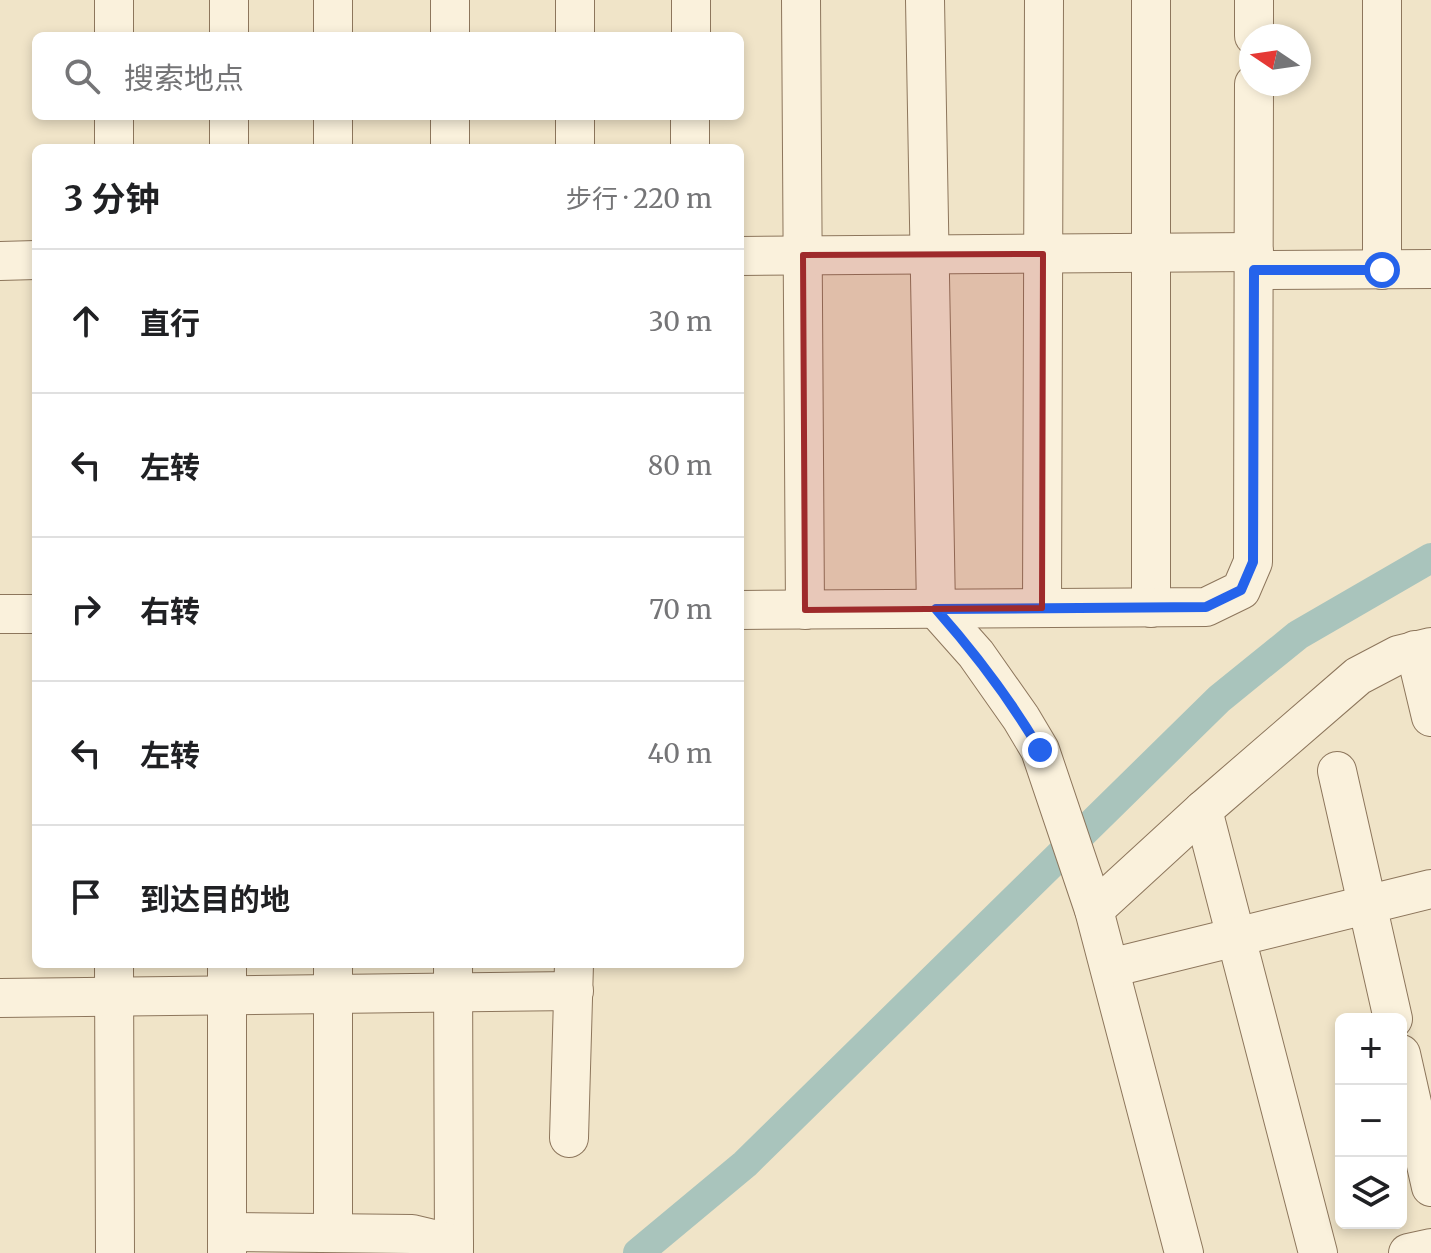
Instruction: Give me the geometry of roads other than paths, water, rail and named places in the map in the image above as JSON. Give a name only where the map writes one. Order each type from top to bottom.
[{"type":"street","points":[[114,0],[114,32]]},
{"type":"street","points":[[229,0],[229,32]]},
{"type":"street","points":[[333,0],[333,32]]},
{"type":"street","points":[[450,0],[450,32]]},
{"type":"street","points":[[575,0],[575,32]]},
{"type":"street","points":[[691,0],[691,32]]},
{"type":"street","points":[[801,0],[805,610]]},
{"type":"street","points":[[925,0],[936,609],[976,654],[1040,750],[1110,968],[1184,1253]]},
{"type":"street","points":[[1042,608],[1044,0]]},
{"type":"street","points":[[1151,0],[1151,608]]},
{"type":"street","points":[[1254,0],[1254,24]]},
{"type":"street","points":[[1382,0],[1382,270]]},
{"type":"street","points":[[744,610],[1206,607],[1241,590],[1253,562],[1254,96]]},
{"type":"street","points":[[114,120],[114,144]]},
{"type":"street","points":[[229,120],[229,144]]},
{"type":"street","points":[[333,120],[333,144]]},
{"type":"street","points":[[450,120],[450,144]]},
{"type":"street","points":[[575,120],[575,144]]},
{"type":"street","points":[[690,120],[690,144]]},
{"type":"street","points":[[744,256],[1151,253],[1382,270],[1431,269]]},
{"type":"street","points":[[0,261],[32,260]]},
{"type":"street","points":[[0,614],[32,614]]},
{"type":"street","points":[[1091,904],[1358,676],[1398,655],[1423,648],[1431,717]]},
{"type":"street","points":[[1337,771],[1392,1013]]},
{"type":"street","points":[[1203,810],[1318,1253]]},
{"type":"street","points":[[1110,968],[1431,889]]},
{"type":"street","points":[[227,980],[227,1243],[333,1233],[412,1234],[454,1248],[453,978]]},
{"type":"street","points":[[0,998],[114,980],[574,978],[569,1138]]},
{"type":"street","points":[[332,979],[333,1233]]},
{"type":"street","points":[[114,980],[115,1253]]},
{"type":"street","points":[[1407,1081],[1431,1187]]},
{"type":"street","points":[[1408,1253],[1431,1248]]},
{"type":"waterway","points":[[638,1253],[745,1164],[1219,699],[1298,635],[1431,558]]}]
